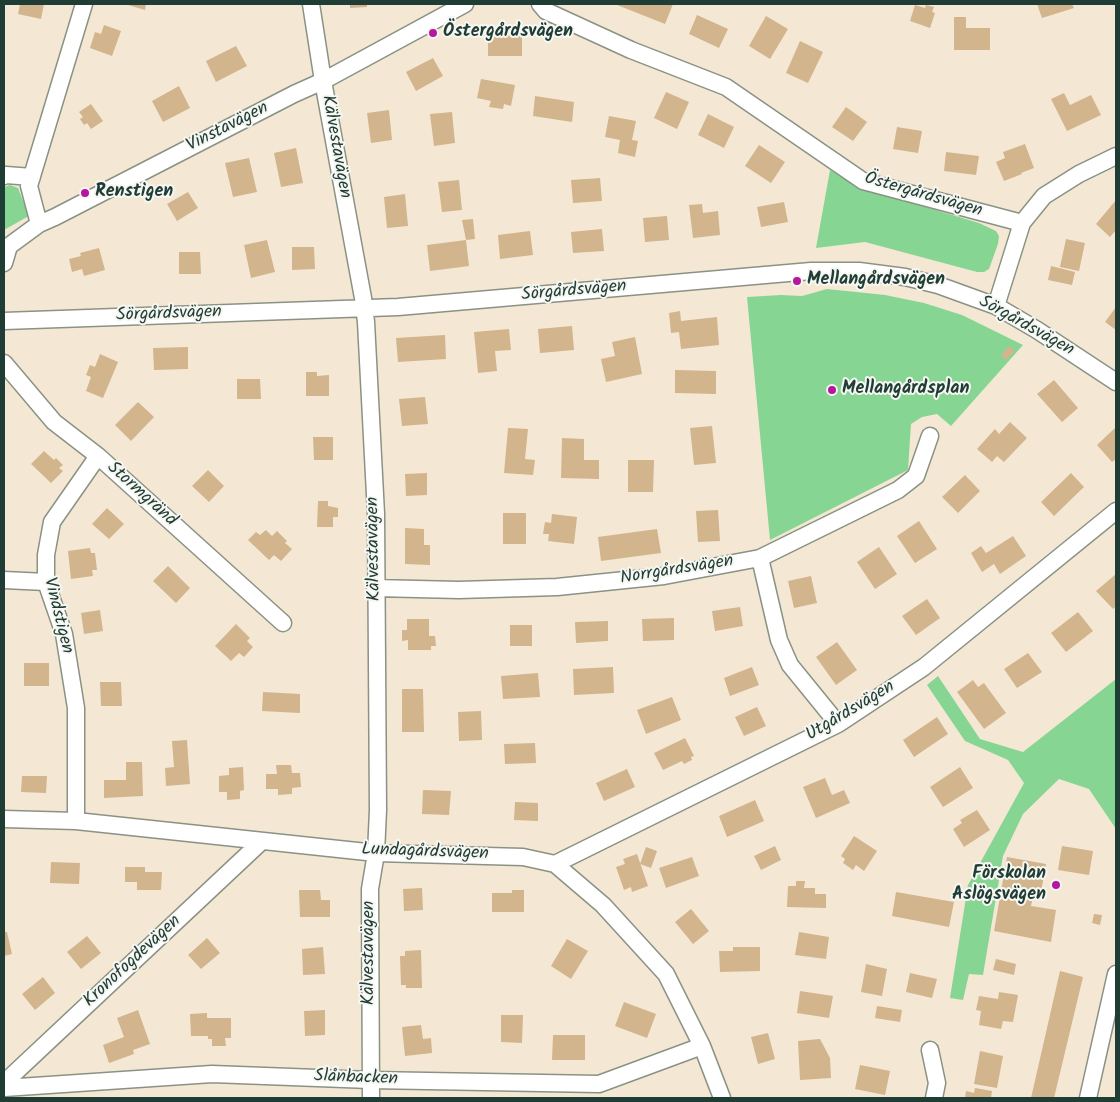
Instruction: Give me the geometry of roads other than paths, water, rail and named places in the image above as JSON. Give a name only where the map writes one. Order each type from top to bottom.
[{"type":"street","points":[[39,224],[29,186],[84,4]]},
{"type":"street","name":"Kälvestavägen","points":[[311,4],[323,81],[365,309],[376,514],[375,588],[378,800],[376,853],[370,889],[371,1098]]},
{"type":"street","name":"Vinstavägen","points":[[4,263],[9,246],[39,224],[323,81],[465,4]]},
{"type":"street","name":"Östergårdsvägen","points":[[540,4],[546,11],[631,50],[726,87],[863,181],[1022,223]]},
{"type":"street","points":[[996,306],[1022,223],[1044,196],[1079,174],[1116,156]]},
{"type":"street","points":[[4,176],[32,177]]},
{"type":"street","name":"Sörgårdsvägen","points":[[4,321],[365,309],[811,271],[859,271],[905,277],[938,285],[996,306],[1037,330],[1116,382]]},
{"type":"street","name":"Stormgränd","points":[[4,363],[54,422],[98,456],[283,623]]},
{"type":"street","name":"Norrgårdsvägen","points":[[375,588],[459,590],[556,587],[664,576],[760,558],[898,490],[916,476],[930,436]]},
{"type":"street","name":"Vindstigen","points":[[76,821],[76,708],[64,634],[46,582],[46,555],[52,522],[98,456]]},
{"type":"street","name":"Utgårdsvägen","points":[[555,864],[838,724],[924,667],[1116,511]]},
{"type":"street","points":[[760,558],[779,640],[790,665],[838,724]]},
{"type":"street","points":[[4,580],[46,582]]},
{"type":"street","name":"Lundagårdsvägen","points":[[4,819],[76,821],[376,853],[523,857],[555,864],[603,905],[666,974],[702,1046],[722,1098]]},
{"type":"street","name":"Kronofogdevägen","points":[[4,1083],[262,841]]},
{"type":"street","points":[[1088,1098],[1116,974]]},
{"type":"street","name":"Slånbacken","points":[[4,1088],[212,1074],[598,1091],[702,1046]]},
{"type":"street","points":[[930,1050],[937,1083],[934,1098]]},
{"type":"place","name":"Östergårdsvägen","points":[[433,33]]},
{"type":"place","name":"Renstigen","points":[[85,193]]},
{"type":"place","name":"Mellangårdsvägen","points":[[797,281]]},
{"type":"place","name":"Mellangårdsplan","points":[[832,390]]},
{"type":"place","name":"Förskolan Aslögsvägen","points":[[1056,885]]}]
